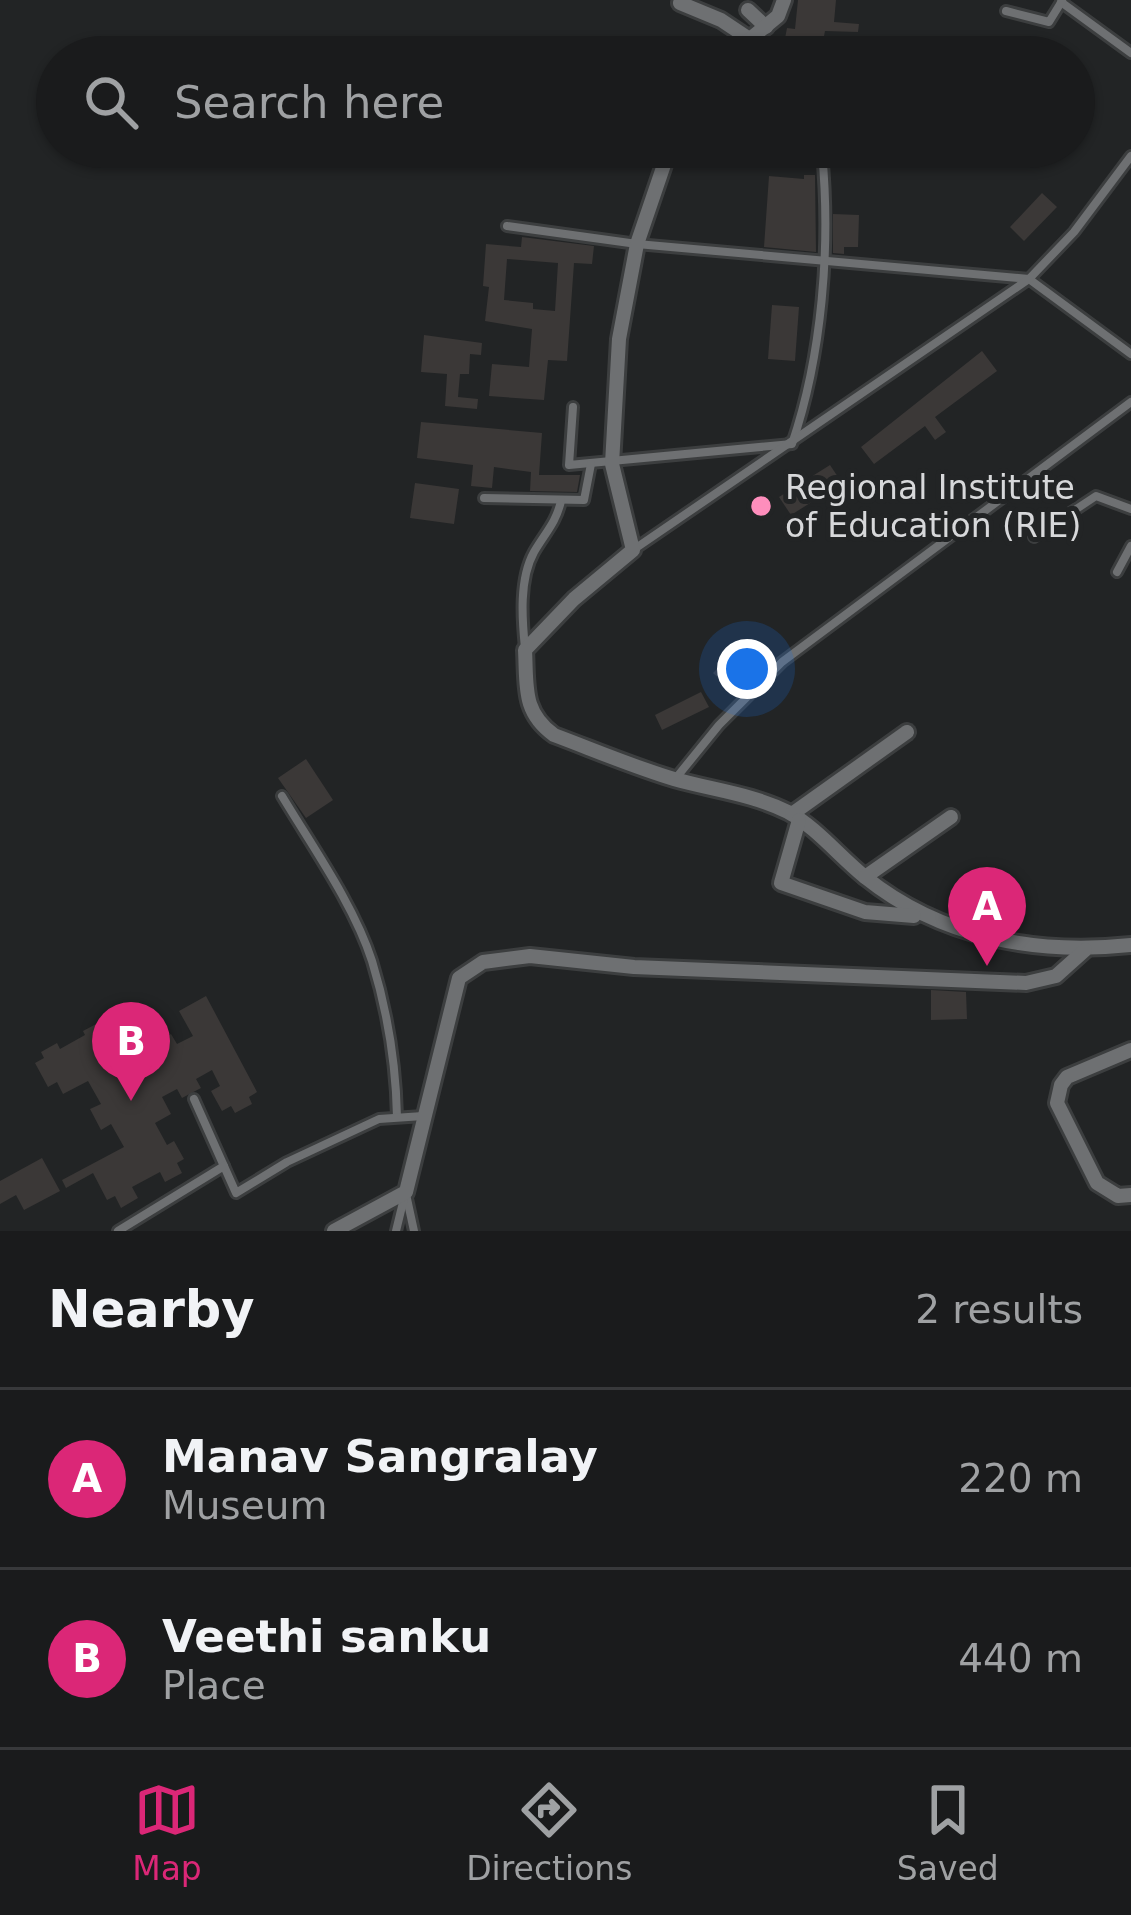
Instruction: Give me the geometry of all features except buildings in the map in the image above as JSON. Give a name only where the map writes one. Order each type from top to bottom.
[{"type":"street","points":[[756,36],[778,16],[784,0]]},
{"type":"street","points":[[680,3],[705,5],[746,36]]},
{"type":"street","points":[[748,10],[766,27]]},
{"type":"street","points":[[663,168],[637,244],[619,339],[612,464],[633,550],[574,598],[525,650],[528,702],[537,723],[554,735],[675,779],[748,796],[795,817],[865,877],[925,917]]},
{"type":"street","points":[[907,732],[795,817],[781,883],[865,912],[925,917],[1040,947],[1085,950],[1131,945]]},
{"type":"street","points":[[865,877],[951,817]]},
{"type":"street","points":[[334,1231],[406,1192],[459,978],[483,962],[530,956],[634,967],[1026,983],[1056,976],[1085,950]]},
{"type":"street","points":[[1131,1050],[1067,1077],[1060,1085],[1057,1103],[1097,1183],[1118,1196],[1131,1196]]},
{"type":"lane","points":[[1006,11],[1049,22],[1062,1],[1131,53]]},
{"type":"lane","points":[[633,550],[1029,279],[1074,232],[1131,156]]},
{"type":"lane","points":[[792,444],[808,398],[818,341],[822,168]]},
{"type":"lane","points":[[507,226],[637,244],[1029,279],[1131,353]]},
{"type":"lane","points":[[675,779],[719,725],[782,662],[1131,402]]},
{"type":"lane","points":[[573,407],[569,465],[792,444]]},
{"type":"lane","points":[[484,498],[584,500],[591,464]]},
{"type":"lane","points":[[1034,537],[1096,496],[1131,509]]},
{"type":"lane","points":[[525,650],[522,620],[532,554],[556,524],[561,501]]},
{"type":"lane","points":[[1117,572],[1131,546]]},
{"type":"lane","points":[[283,796],[371,958],[396,1074],[397,1118]]},
{"type":"lane","points":[[194,1099],[236,1192],[287,1162],[380,1119],[424,1116]]},
{"type":"lane","points":[[118,1231],[224,1166]]},
{"type":"lane","points":[[395,1231],[406,1192]]},
{"type":"lane","points":[[406,1192],[415,1231]]},
{"type":"place","name":"Regional Institute of Education (RIE)","points":[[761,506]]},
{"type":"place","name":"Manav Sangralay","points":[[987,966]]},
{"type":"place","name":"Veethi sanku","points":[[131,1101]]}]
